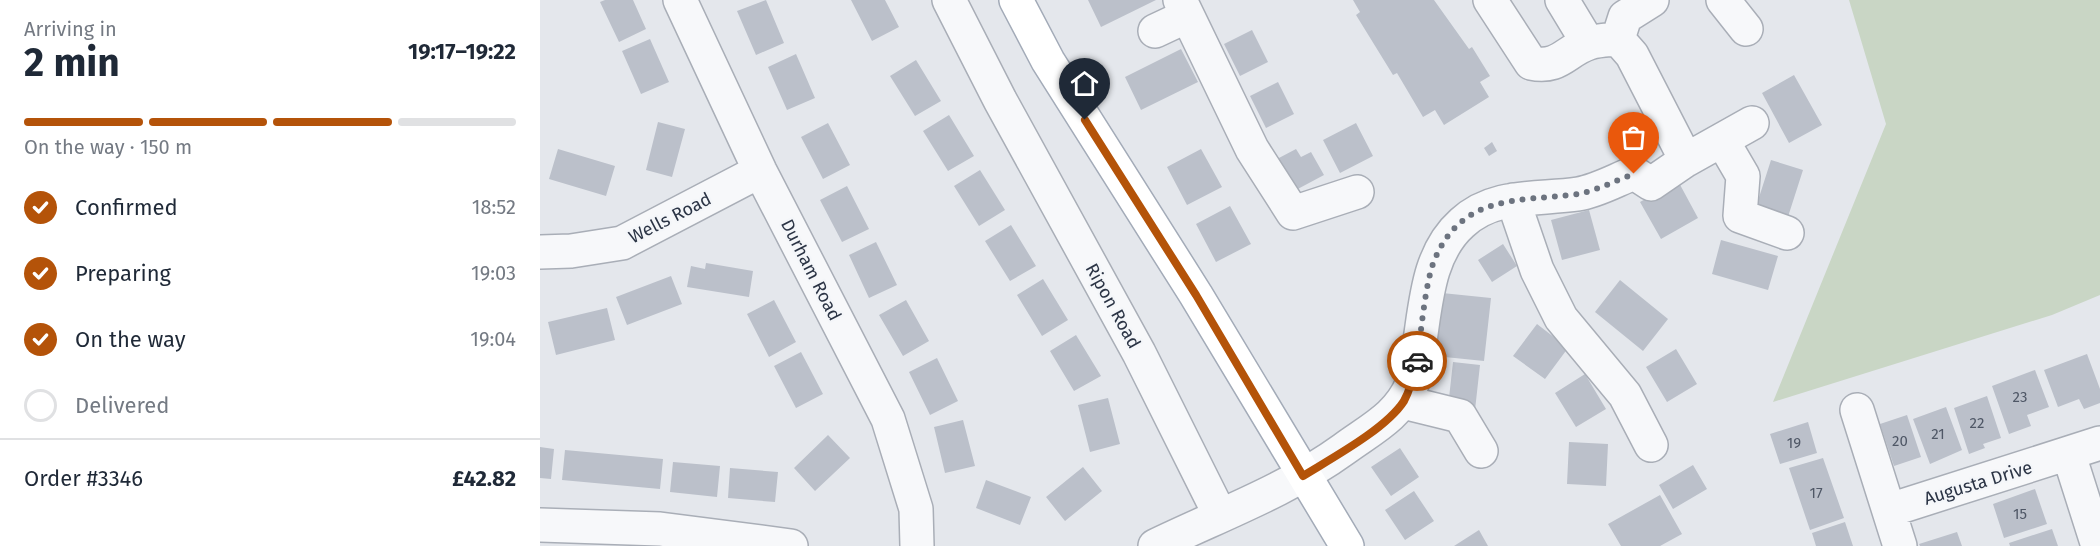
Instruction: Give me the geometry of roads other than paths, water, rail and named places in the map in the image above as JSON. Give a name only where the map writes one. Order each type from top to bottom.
[{"type":"main road","points":[[1016,0],[1048,61],[1196,295],[1347,546]]},
{"type":"street","name":"Durham Road","points":[[680,0],[760,171],[888,419],[916,509],[916,546]]},
{"type":"street","name":"Ripon Road","points":[[949,0],[1003,89],[1220,515]]},
{"type":"street","points":[[1490,0],[1531,63],[1544,66],[1603,41],[1625,16],[1652,0]]},
{"type":"street","points":[[1562,0],[1603,41],[1632,55],[1686,160]]},
{"type":"street","points":[[1724,0],[1746,29]]},
{"type":"street","points":[[1155,31],[1183,8],[1252,150],[1293,213],[1357,192]]},
{"type":"street","points":[[1155,546],[1220,515],[1261,500],[1303,476],[1380,426],[1403,402],[1413,382],[1434,263],[1446,239],[1462,222],[1485,206],[1513,200],[1581,194],[1634,174],[1651,184],[1686,160],[1752,123]]},
{"type":"street","points":[[1722,140],[1743,176],[1740,216],[1786,233]]},
{"type":"street","name":"Wells Road","points":[[540,252],[571,251],[622,243],[760,171]]},
{"type":"street","points":[[1513,200],[1537,270],[1561,318],[1625,394],[1651,445]]},
{"type":"street","points":[[1403,402],[1460,416],[1481,451]]},
{"type":"street","points":[[1857,410],[1900,546]]},
{"type":"street","name":"Augusta Drive","points":[[1890,510],[2069,455],[2100,443]]},
{"type":"street","points":[[2069,455],[2098,546]]},
{"type":"street","points":[[540,525],[578,536],[660,529],[791,546]]}]
